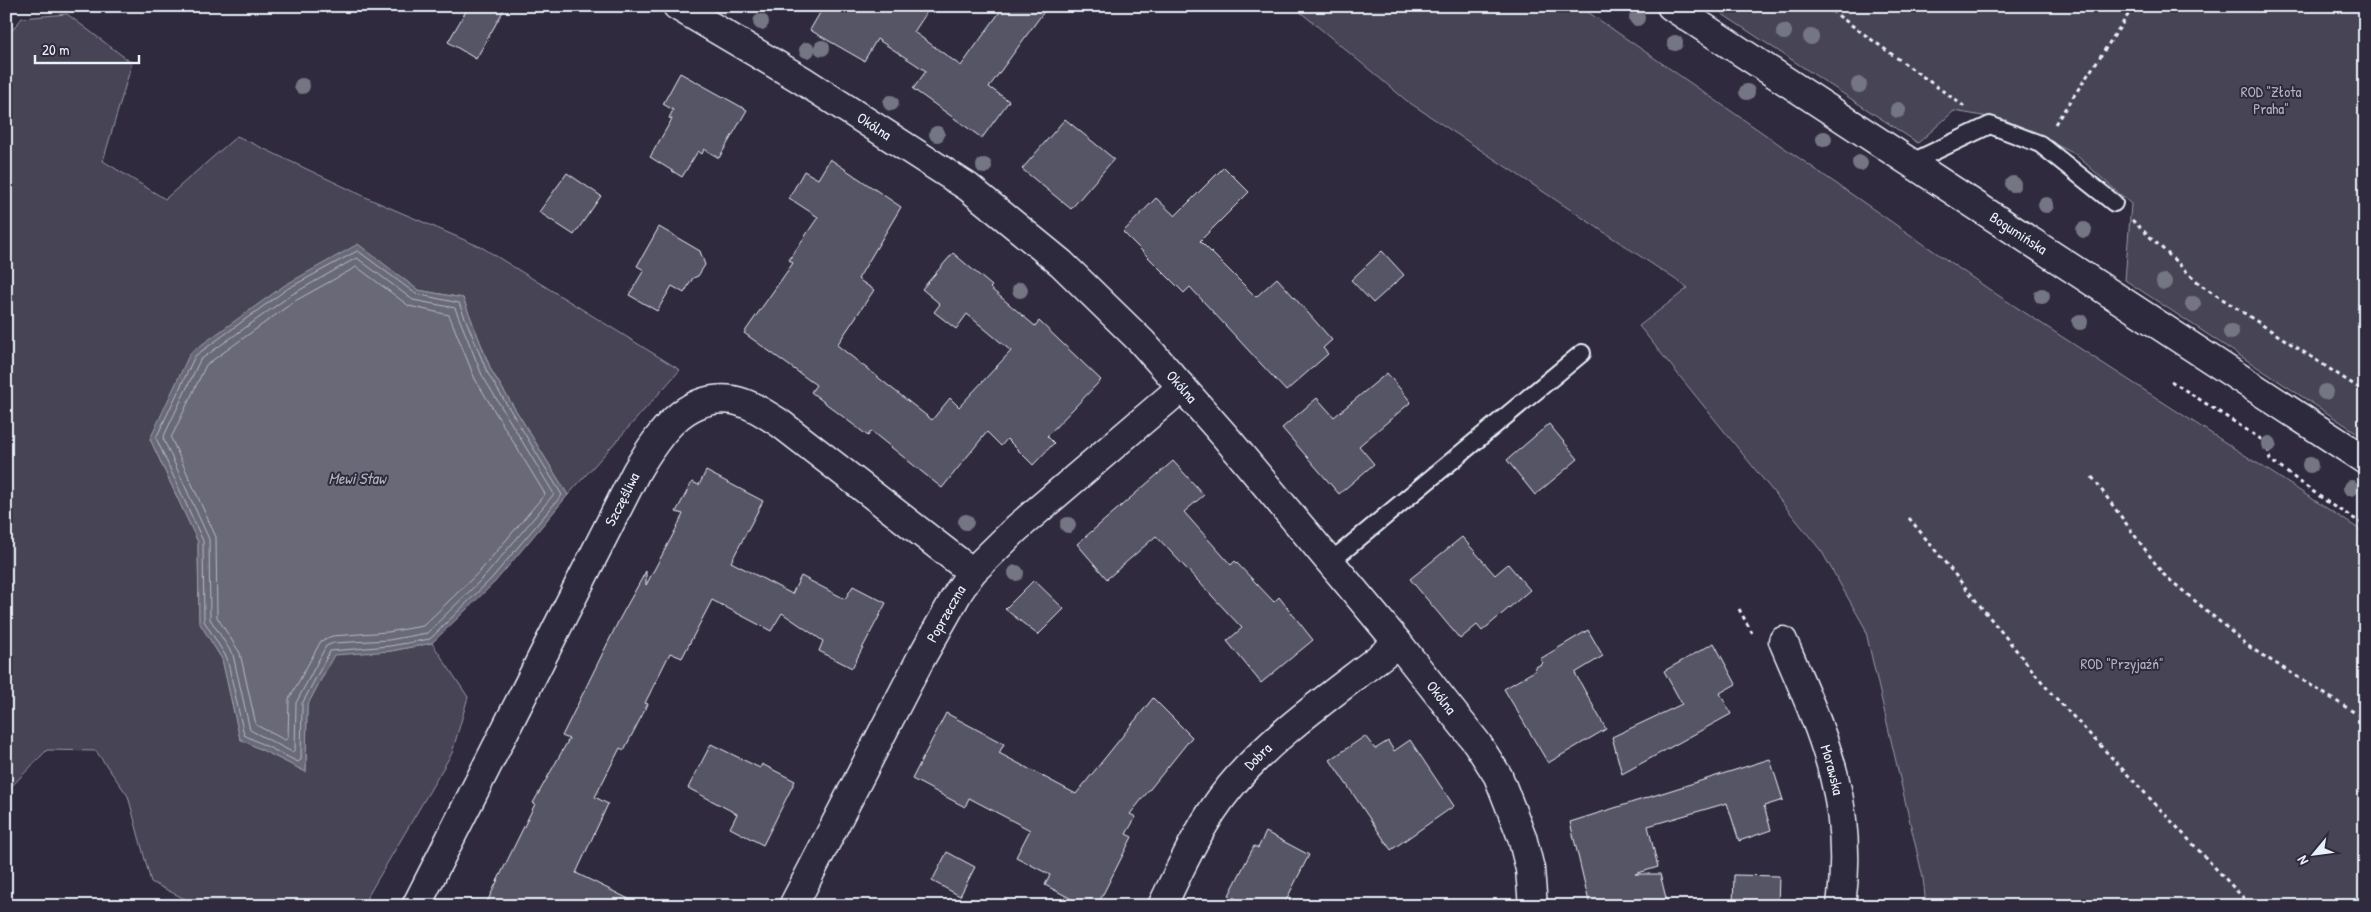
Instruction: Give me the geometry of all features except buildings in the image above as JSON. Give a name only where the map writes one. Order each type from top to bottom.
[{"type":"street","name":"Okólna","points":[[677,6],[802,80],[968,187],[1061,263],[1142,342],[1398,643],[1477,743],[1498,776],[1522,837],[1530,869],[1533,906]]},
{"type":"street","name":"Bogumińska","points":[[1671,6],[2365,460]]},
{"type":"street","name":"Poprzeczna","points":[[793,906],[920,660],[959,591],[972,572],[1017,528],[1182,388]]},
{"type":"street","name":"Szczęśliwa","points":[[416,906],[636,472],[654,441],[672,420],[693,406],[712,399],[734,400],[759,410],[781,424],[972,572]]},
{"type":"street","name":"Morawska","points":[[1783,641],[1820,730],[1838,786],[1846,843],[1846,870],[1841,906]]},
{"type":"street","name":"Dobra","points":[[1162,906],[1191,847],[1211,813],[1250,763],[1303,718],[1398,643]]},
{"type":"lane","points":[[1910,163],[1990,125],[2040,144],[2114,203]]},
{"type":"lane","points":[[1330,562],[1582,352]]},
{"type":"path","points":[[1826,6],[1990,125]]},
{"type":"path","points":[[2068,108],[2134,6]]},
{"type":"path","points":[[2114,203],[2202,285],[2365,392]]},
{"type":"path","points":[[2171,381],[2267,443],[2270,460],[2333,506],[2365,525]]},
{"type":"path","points":[[2092,477],[2162,574],[2251,648],[2365,719]]},
{"type":"path","points":[[1909,518],[2051,693],[2251,906]]},
{"type":"green space","name":"ROD \"Przyjaźń\"","points":[[1293,6],[1579,6],[1996,294],[2365,533],[2365,906],[1926,906],[1923,878],[1865,628],[1822,552],[1639,326],[1688,288],[1407,101]]},
{"type":"green space","name":"ROD \"Złota Praha\"","points":[[1710,6],[2365,6],[2365,438],[2125,280],[2131,204],[2075,154],[2006,120],[1954,111],[1918,143]]},
{"type":"green space","points":[[67,14],[132,63],[103,161],[165,199],[237,136],[372,200],[483,248],[680,370],[568,495],[491,370],[463,298],[418,290],[358,245],[150,439],[198,542],[199,622],[222,659],[240,739],[306,772],[307,706],[334,654],[391,651],[432,643],[468,697],[452,753],[362,906],[199,906],[151,882],[128,796],[96,751],[47,750],[6,792],[6,38],[22,18]]},
{"type":"water","name":"Mewi Staw","points":[[358,244],[418,290],[463,298],[491,370],[568,495],[495,582],[432,643],[391,651],[334,655],[307,706],[306,772],[240,739],[222,659],[199,622],[198,542],[150,439],[190,353],[285,285]]}]
